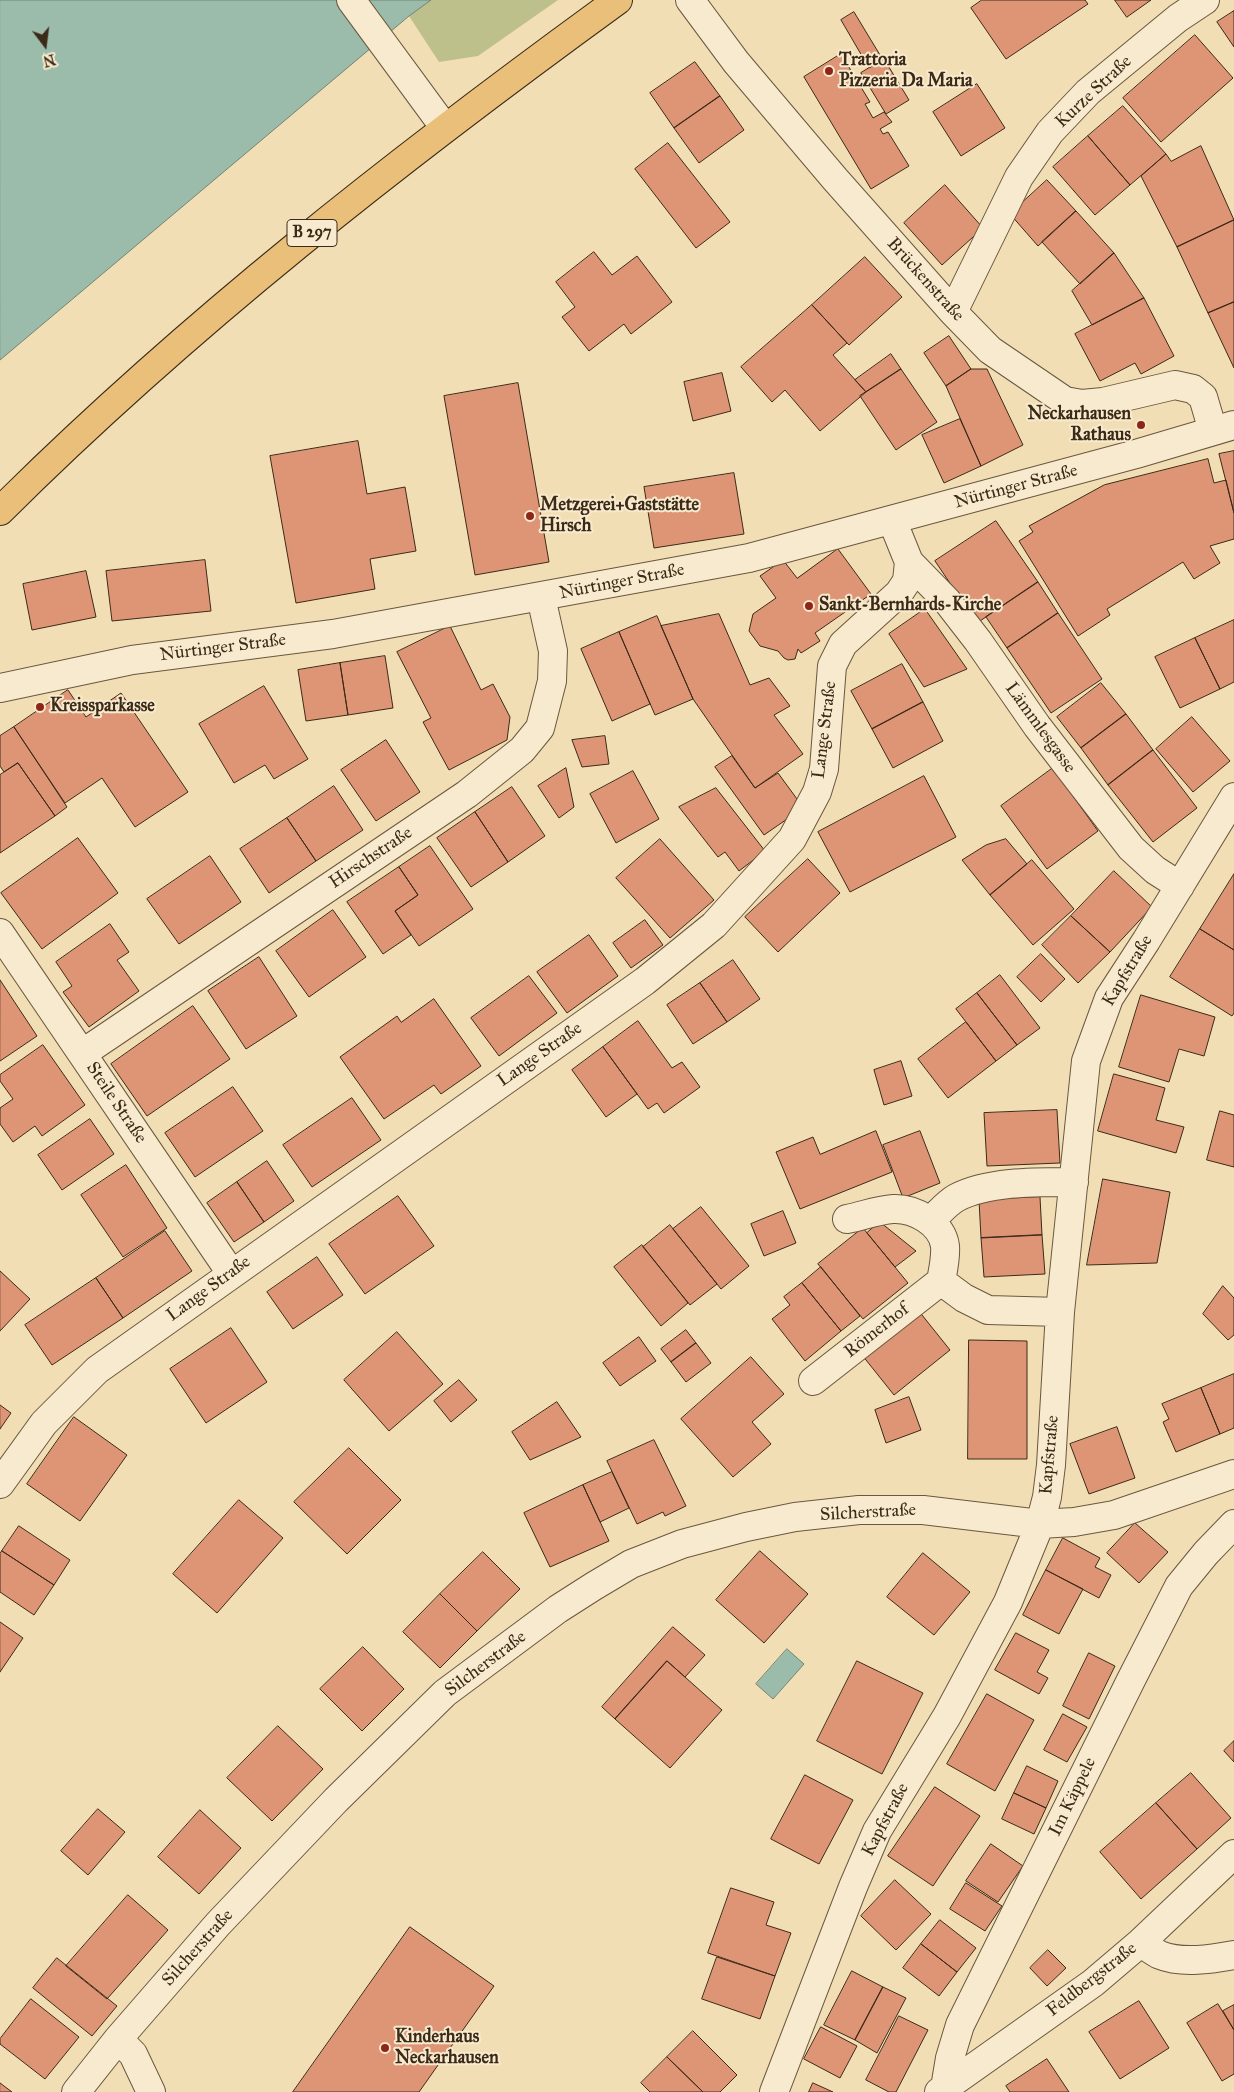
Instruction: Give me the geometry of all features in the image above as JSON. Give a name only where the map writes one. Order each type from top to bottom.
[{"type":"main road","name":"B 297","points":[[0,511],[122,394],[201,324],[445,128],[618,0]]},
{"type":"street","points":[[351,0],[445,128]]},
{"type":"street","name":"Brückenstraße","points":[[690,0],[736,62],[866,216],[990,350],[1064,401],[1082,404],[1103,402],[1175,384],[1193,389],[1203,396],[1224,428]]},
{"type":"street","name":"Kurze Straße","points":[[953,312],[1019,177],[1050,132],[1088,92],[1178,18],[1205,0]]},
{"type":"street","name":"Nürtinger Straße","points":[[0,688],[132,660],[333,634],[749,558],[1126,457],[1224,428]]},
{"type":"street","points":[[892,520],[909,562]]},
{"type":"street","name":"Lämmlesgasse","points":[[909,562],[930,581],[973,634],[1037,726],[1131,848],[1155,870],[1180,886]]},
{"type":"street","name":"Lange Straße","points":[[0,1484],[44,1423],[97,1370],[231,1273],[645,982],[714,924],[792,839],[817,792],[824,769],[832,666],[843,644],[899,593],[908,581],[909,562]]},
{"type":"street","name":"Hirschstraße","points":[[82,1053],[467,794],[522,750],[540,728],[552,681],[552,651],[540,597]]},
{"type":"street","name":"Kapfstraße","points":[[774,2092],[853,1887],[877,1832],[947,1716],[1008,1602],[1040,1524],[1047,1497],[1051,1465],[1060,1312],[1086,1061],[1109,998],[1180,886],[1225,834],[1234,797]]},
{"type":"street","name":"Steile Straße","points":[[0,933],[231,1273]]},
{"type":"street","points":[[930,1221],[956,1199],[985,1188],[1040,1182],[1074,1182]]},
{"type":"street","points":[[847,1219],[892,1209],[913,1211],[930,1221],[938,1230],[945,1244],[941,1281],[964,1298],[988,1310],[1060,1312]]},
{"type":"street","name":"Römerhof","points":[[813,1381],[941,1281]]},
{"type":"street","points":[[1040,1524],[1074,1522],[1114,1515],[1234,1474]]},
{"type":"street","name":"Silcherstraße","points":[[76,2092],[118,2039],[218,1924],[336,1800],[445,1693],[558,1609],[631,1564],[682,1544],[746,1527],[794,1518],[850,1511],[922,1510],[1040,1524]]},
{"type":"street","name":"Im Käppele","points":[[942,2090],[960,2025],[1130,1680],[1179,1586],[1206,1552],[1234,1524]]},
{"type":"street","name":"Feldbergstraße","points":[[942,2090],[1092,1983],[1140,1942],[1234,1854]]},
{"type":"street","points":[[1140,1942],[1161,1955],[1184,1959],[1234,1955]]},
{"type":"street","points":[[118,2039],[132,2054],[151,2092]]},
{"type":"green space","points":[[431,0],[558,0],[478,56],[439,62],[409,16]]},
{"type":"shaded area","points":[[0,0],[431,0],[409,16],[0,360]]},
{"type":"shaded area","points":[[787,1649],[804,1664],[773,1699],[756,1684]]},
{"type":"building","points":[[982,0],[1085,0],[1088,4],[1006,59],[971,8]]},
{"type":"building","points":[[1115,0],[1151,0],[1127,17]]},
{"type":"building","points":[[1234,11],[1234,47],[1217,22]]},
{"type":"building","points":[[854,12],[883,60],[869,68],[841,20]]},
{"type":"building","points":[[1195,35],[1233,78],[1161,142],[1123,98]]},
{"type":"building","points":[[841,54],[870,102],[865,104],[873,118],[884,112],[892,122],[880,129],[883,134],[888,132],[909,166],[871,189],[804,77]]},
{"type":"building","points":[[884,59],[909,100],[886,114],[861,73]]},
{"type":"building","points":[[695,62],[720,96],[674,128],[650,93]]},
{"type":"building","points":[[977,84],[1005,128],[961,156],[933,112]]},
{"type":"building","points":[[720,96],[744,130],[699,163],[674,128]]},
{"type":"building","points":[[1123,106],[1166,154],[1130,185],[1088,136]]},
{"type":"building","points":[[1088,136],[1130,185],[1095,215],[1053,167]]},
{"type":"building","points":[[668,143],[730,222],[696,248],[635,169]]},
{"type":"building","points":[[1201,146],[1234,220],[1177,247],[1141,176],[1166,154],[1171,161]]},
{"type":"building","points":[[1047,180],[1076,211],[1038,246],[1010,214]]},
{"type":"building","points":[[945,185],[983,228],[942,265],[904,223]]},
{"type":"building","points":[[1076,211],[1114,253],[1080,284],[1042,242]]},
{"type":"building","points":[[1234,220],[1234,302],[1208,313],[1177,247]]},
{"type":"building","points":[[594,252],[612,275],[637,256],[672,302],[631,334],[624,324],[589,351],[562,317],[575,307],[556,282]]},
{"type":"building","points":[[1114,253],[1144,298],[1092,325],[1072,291]]},
{"type":"building","points":[[865,257],[902,297],[849,345],[812,305]]},
{"type":"building","points":[[1144,298],[1174,356],[1141,374],[1135,363],[1100,381],[1075,334]]},
{"type":"building","points":[[1234,302],[1234,368],[1208,313]]},
{"type":"building","points":[[812,305],[847,343],[833,355],[866,392],[820,431],[785,390],[772,402],[741,367]]},
{"type":"building","points":[[949,336],[971,369],[946,386],[924,353]]},
{"type":"building","points":[[891,354],[901,369],[866,392],[855,380]]},
{"type":"building","points":[[901,369],[937,422],[896,450],[860,396]]},
{"type":"building","points":[[971,369],[987,369],[1023,445],[981,466],[946,386]]},
{"type":"building","points":[[722,373],[731,411],[693,421],[684,382]]},
{"type":"building","points":[[518,383],[549,562],[475,575],[444,396]]},
{"type":"building","points":[[960,419],[981,466],[944,483],[922,435]]},
{"type":"building","points":[[358,441],[367,494],[405,487],[416,551],[370,559],[375,589],[296,603],[270,456]]},
{"type":"building","points":[[1234,451],[1234,513],[1219,454]]},
{"type":"building","points":[[1208,459],[1214,483],[1226,480],[1234,513],[1234,539],[1210,546],[1220,563],[1194,579],[1183,562],[1107,609],[1110,615],[1078,636],[1019,541],[1033,532],[1029,526],[1104,485]]},
{"type":"building","points":[[734,473],[744,534],[654,548],[644,487]]},
{"type":"building","points":[[996,521],[1038,582],[977,623],[935,561]]},
{"type":"building","name":"Sankt-Bernhards-Kirche","points":[[838,549],[871,594],[815,633],[820,641],[801,653],[798,649],[795,659],[788,660],[778,651],[760,646],[749,631],[753,614],[776,598],[760,576],[783,560],[797,578]]},
{"type":"building","points":[[205,560],[211,611],[112,621],[106,571]]},
{"type":"building","points":[[86,571],[96,617],[32,630],[23,584]]},
{"type":"building","points":[[1038,582],[1058,613],[1007,648],[986,617]]},
{"type":"building","points":[[925,609],[967,669],[924,687],[889,634]]},
{"type":"building","points":[[1058,613],[1102,679],[1051,713],[1007,648]]},
{"type":"building","points":[[719,614],[750,685],[769,678],[790,706],[774,715],[803,754],[755,788],[693,699],[661,626]]},
{"type":"building","points":[[657,616],[693,699],[655,715],[619,632]]},
{"type":"building","points":[[1234,620],[1234,682],[1220,689],[1195,638]]},
{"type":"building","points":[[450,626],[481,690],[493,684],[510,717],[507,740],[449,770],[423,722],[431,718],[397,652]]},
{"type":"building","points":[[619,632],[650,704],[612,721],[581,649]]},
{"type":"building","points":[[1195,638],[1220,689],[1180,708],[1155,657]]},
{"type":"building","points":[[385,656],[393,708],[348,715],[340,663]]},
{"type":"building","points":[[340,663],[348,715],[306,721],[298,670]]},
{"type":"building","points":[[902,664],[923,702],[872,729],[851,691]]},
{"type":"building","points":[[1101,683],[1126,714],[1081,748],[1057,717]]},
{"type":"building","points":[[264,686],[308,759],[274,779],[265,765],[234,783],[199,724]]},
{"type":"building","points":[[68,690],[86,717],[121,693],[188,792],[135,827],[102,778],[65,803],[14,727]]},
{"type":"building","points":[[923,702],[943,741],[893,768],[872,729]]},
{"type":"building","points":[[1126,714],[1153,750],[1108,785],[1081,748]]},
{"type":"building","points":[[1192,717],[1230,761],[1193,792],[1156,749]]},
{"type":"building","points":[[14,727],[67,807],[55,816],[18,763],[4,772],[0,766],[0,736]]},
{"type":"building","points":[[605,736],[609,764],[582,767],[572,740]]},
{"type":"building","points":[[386,740],[420,792],[376,821],[341,770]]},
{"type":"building","points":[[1153,750],[1197,808],[1153,842],[1108,785]]},
{"type":"building","points":[[732,756],[755,788],[778,773],[797,799],[790,817],[764,835],[715,767]]},
{"type":"building","points":[[18,763],[55,816],[0,853],[0,775]]},
{"type":"building","points":[[566,768],[574,807],[559,818],[538,786]]},
{"type":"building","points":[[1053,768],[1098,831],[1047,869],[1001,806]]},
{"type":"building","points":[[633,771],[659,819],[616,843],[590,794]]},
{"type":"building","points":[[924,776],[956,837],[850,892],[818,832]]},
{"type":"building","points":[[334,786],[363,830],[316,861],[287,818]]},
{"type":"building","points":[[512,787],[545,836],[508,862],[475,812]]},
{"type":"building","points":[[716,788],[765,851],[739,871],[725,852],[718,857],[679,807]]},
{"type":"building","points":[[475,812],[508,862],[471,887],[437,838]]},
{"type":"building","points":[[287,818],[316,861],[269,893],[240,849]]},
{"type":"building","points":[[78,838],[118,893],[42,949],[1,893]]},
{"type":"building","points":[[660,839],[714,900],[670,938],[616,878]]},
{"type":"building","points":[[1006,839],[1027,864],[990,895],[962,860],[986,845]]},
{"type":"building","points":[[430,846],[473,909],[419,946],[395,911],[418,895],[399,867]]},
{"type":"building","points":[[210,856],[241,902],[179,944],[147,899]]},
{"type":"building","points":[[808,859],[840,893],[778,952],[745,917]]},
{"type":"building","points":[[1032,860],[1074,909],[1033,945],[990,895]]},
{"type":"building","points":[[399,867],[418,895],[395,911],[411,935],[383,954],[347,902]]},
{"type":"building","points":[[1114,871],[1152,907],[1110,952],[1071,916]]},
{"type":"building","points":[[1234,874],[1234,950],[1200,929]]},
{"type":"building","points":[[333,910],[366,957],[309,997],[276,951]]},
{"type":"building","points":[[1071,916],[1110,952],[1078,983],[1042,945]]},
{"type":"building","points":[[645,920],[663,945],[631,968],[613,943]]},
{"type":"building","points":[[110,924],[129,952],[117,960],[139,991],[89,1027],[63,992],[72,986],[56,962]]},
{"type":"building","points":[[1200,929],[1234,950],[1234,1013],[1232,1016],[1170,977]]},
{"type":"building","points":[[589,935],[618,976],[567,1013],[537,972]]},
{"type":"building","points":[[1041,954],[1065,979],[1041,1002],[1017,977]]},
{"type":"building","points":[[259,957],[297,1016],[246,1049],[208,991]]},
{"type":"building","points":[[733,960],[760,999],[727,1022],[700,983]]},
{"type":"building","points":[[1000,975],[1040,1028],[1017,1045],[977,993]]},
{"type":"building","points":[[529,976],[557,1013],[499,1056],[471,1018]]},
{"type":"building","points":[[0,980],[37,1036],[0,1061]]},
{"type":"building","points":[[700,983],[727,1022],[693,1044],[667,1005]]},
{"type":"building","points":[[977,993],[1017,1045],[996,1061],[956,1009]]},
{"type":"building","points":[[1141,995],[1215,1017],[1204,1056],[1179,1049],[1169,1082],[1119,1067]]},
{"type":"building","points":[[434,999],[481,1066],[441,1094],[434,1085],[384,1119],[340,1057],[397,1016],[401,1022]]},
{"type":"building","points":[[193,1006],[230,1059],[147,1116],[111,1064]]},
{"type":"building","points":[[638,1021],[672,1068],[682,1062],[700,1087],[664,1113],[657,1103],[648,1109],[603,1047]]},
{"type":"building","points":[[966,1022],[996,1061],[948,1098],[918,1059]]},
{"type":"building","points":[[43,1045],[85,1105],[42,1136],[35,1126],[13,1142],[0,1124],[0,1108],[13,1099],[0,1081],[0,1075]]},
{"type":"building","points":[[603,1047],[637,1094],[606,1117],[572,1070]]},
{"type":"building","points":[[901,1061],[912,1096],[884,1105],[874,1070]]},
{"type":"building","points":[[1114,1074],[1165,1088],[1156,1120],[1184,1127],[1176,1153],[1098,1131]]},
{"type":"building","points":[[233,1087],[263,1131],[195,1177],[165,1133]]},
{"type":"building","points":[[352,1098],[381,1140],[312,1187],[283,1145]]},
{"type":"building","points":[[1057,1110],[1060,1163],[987,1166],[984,1113]]},
{"type":"building","points":[[1220,1111],[1234,1115],[1234,1167],[1207,1160]]},
{"type":"building","points":[[90,1119],[114,1154],[62,1190],[38,1155]]},
{"type":"building","points":[[876,1131],[892,1172],[800,1209],[776,1152],[813,1137],[820,1154]]},
{"type":"building","points":[[920,1131],[940,1183],[903,1198],[883,1145]]},
{"type":"building","points":[[267,1161],[294,1201],[264,1222],[237,1182]]},
{"type":"building","points":[[126,1165],[167,1228],[123,1257],[81,1195]]},
{"type":"building","points":[[1103,1179],[1170,1192],[1157,1263],[1087,1265]]},
{"type":"building","points":[[237,1182],[264,1222],[234,1242],[207,1203]]},
{"type":"building","points":[[398,1196],[434,1246],[365,1294],[329,1244]]},
{"type":"building","points":[[1040,1197],[1042,1235],[981,1238],[979,1200]]},
{"type":"building","points":[[701,1207],[749,1266],[721,1289],[673,1229]]},
{"type":"building","points":[[783,1211],[796,1243],[764,1256],[751,1224]]},
{"type":"building","points":[[880,1222],[916,1251],[895,1267],[867,1233]]},
{"type":"building","points":[[670,1225],[717,1284],[690,1305],[643,1247]]},
{"type":"building","points":[[863,1228],[908,1283],[863,1319],[818,1264]]},
{"type":"building","points":[[165,1231],[192,1271],[123,1318],[96,1278]]},
{"type":"building","points":[[1042,1235],[1045,1274],[984,1277],[981,1238]]},
{"type":"building","points":[[642,1245],[688,1303],[661,1326],[614,1267]]},
{"type":"building","points":[[317,1257],[343,1295],[293,1329],[267,1292]]},
{"type":"building","points":[[821,1267],[860,1316],[841,1331],[802,1283]]},
{"type":"building","points":[[0,1271],[30,1299],[0,1331]]},
{"type":"building","points":[[96,1278],[123,1318],[52,1365],[25,1325]]},
{"type":"building","points":[[802,1283],[841,1331],[805,1361],[772,1319],[790,1305],[784,1297]]},
{"type":"building","points":[[1223,1286],[1234,1298],[1234,1335],[1228,1340],[1203,1314]]},
{"type":"building","points":[[918,1310],[950,1350],[894,1395],[862,1355]]},
{"type":"building","points":[[231,1328],[267,1382],[206,1423],[170,1369]]},
{"type":"building","points":[[686,1330],[696,1343],[671,1362],[661,1349]]},
{"type":"building","points":[[397,1332],[443,1384],[389,1431],[344,1380]]},
{"type":"building","points":[[639,1337],[656,1361],[620,1386],[603,1363]]},
{"type":"building","points":[[969,1340],[1027,1341],[1027,1459],[968,1459]]},
{"type":"building","points":[[696,1343],[711,1363],[686,1382],[671,1362]]},
{"type":"building","points":[[751,1357],[784,1394],[752,1422],[771,1444],[733,1477],[681,1419]]},
{"type":"building","points":[[1234,1374],[1234,1428],[1220,1434],[1201,1388]]},
{"type":"building","points":[[459,1380],[477,1400],[451,1422],[434,1401]]},
{"type":"building","points":[[1201,1388],[1220,1434],[1176,1452],[1163,1422],[1169,1419],[1162,1404]]},
{"type":"building","points":[[909,1397],[921,1430],[886,1443],[875,1410]]},
{"type":"building","points":[[557,1402],[581,1437],[530,1460],[512,1432]]},
{"type":"building","points":[[0,1405],[11,1413],[0,1429]]},
{"type":"building","points":[[74,1417],[127,1455],[80,1521],[27,1484]]},
{"type":"building","points":[[1117,1427],[1135,1478],[1089,1494],[1070,1444]]},
{"type":"building","points":[[654,1440],[686,1506],[665,1516],[663,1512],[637,1524],[607,1461]]},
{"type":"building","points":[[349,1448],[401,1500],[347,1554],[294,1502]]},
{"type":"building","points":[[612,1472],[629,1508],[600,1522],[583,1485]]},
{"type":"building","points":[[583,1485],[609,1541],[550,1567],[524,1513]]},
{"type":"building","points":[[239,1500],[283,1538],[217,1613],[173,1574]]},
{"type":"building","points":[[1135,1523],[1168,1552],[1139,1583],[1107,1553]]},
{"type":"building","points":[[19,1526],[70,1560],[54,1585],[2,1551]]},
{"type":"building","points":[[1063,1538],[1100,1558],[1095,1567],[1111,1575],[1099,1598],[1046,1570]]},
{"type":"building","points":[[2,1551],[54,1585],[34,1615],[0,1592],[0,1554]]},
{"type":"building","points":[[760,1551],[808,1594],[764,1643],[716,1600]]},
{"type":"building","points":[[483,1552],[520,1589],[477,1631],[440,1594]]},
{"type":"building","points":[[923,1553],[970,1592],[934,1635],[887,1597]]},
{"type":"building","points":[[1046,1570],[1083,1589],[1059,1634],[1023,1615]]},
{"type":"building","points":[[440,1594],[477,1631],[440,1668],[403,1632]]},
{"type":"building","points":[[0,1622],[23,1638],[0,1672]]},
{"type":"building","points":[[673,1627],[705,1655],[685,1677],[667,1661],[615,1719],[602,1707]]},
{"type":"building","points":[[1016,1633],[1049,1650],[1037,1672],[1048,1678],[1039,1694],[995,1670]]},
{"type":"building","points":[[363,1647],[404,1689],[362,1731],[320,1689]]},
{"type":"building","points":[[1089,1653],[1115,1666],[1089,1719],[1063,1706]]},
{"type":"building","points":[[667,1661],[722,1710],[670,1768],[615,1719]]},
{"type":"building","points":[[857,1661],[923,1693],[882,1774],[817,1741]]},
{"type":"building","points":[[987,1694],[1034,1720],[995,1791],[947,1764]]},
{"type":"building","points":[[1063,1714],[1087,1727],[1067,1762],[1044,1750]]},
{"type":"building","points":[[278,1726],[323,1769],[272,1821],[227,1778]]},
{"type":"building","points":[[1234,1741],[1234,1762],[1224,1751]]},
{"type":"building","points":[[1027,1766],[1058,1781],[1046,1808],[1014,1793]]},
{"type":"building","points":[[1191,1773],[1231,1818],[1197,1849],[1156,1803]]},
{"type":"building","points":[[805,1775],[853,1800],[819,1864],[771,1839]]},
{"type":"building","points":[[935,1787],[980,1816],[933,1886],[888,1856]]},
{"type":"building","points":[[1014,1793],[1046,1808],[1034,1834],[1002,1819]]},
{"type":"building","points":[[1156,1803],[1197,1849],[1141,1899],[1100,1852]]},
{"type":"building","points":[[98,1809],[125,1832],[88,1875],[61,1851]]},
{"type":"building","points":[[200,1810],[241,1848],[199,1894],[158,1857]]},
{"type":"building","points":[[991,1844],[1023,1866],[998,1902],[966,1881]]},
{"type":"building","points":[[895,1880],[931,1914],[896,1950],[861,1916]]},
{"type":"building","points":[[966,1883],[1002,1906],[985,1931],[950,1909]]},
{"type":"building","points":[[731,1888],[774,1902],[766,1925],[791,1933],[775,1976],[708,1953]]},
{"type":"building","points":[[128,1895],[168,1930],[107,1999],[66,1966]]},
{"type":"building","points":[[940,1920],[976,1948],[957,1972],[921,1944]]},
{"type":"building","points":[[410,1927],[494,1986],[419,2092],[293,2092]]},
{"type":"building","points":[[921,1944],[957,1972],[939,1996],[903,1968]]},
{"type":"building","points":[[1048,1950],[1066,1968],[1047,1986],[1030,1968]]},
{"type":"building","points":[[717,1957],[775,1976],[760,2019],[702,1999]]},
{"type":"building","points":[[57,1958],[117,2006],[92,2036],[33,1988]]},
{"type":"building","points":[[852,1971],[883,1987],[855,2040],[824,2025]]},
{"type":"building","points":[[883,1987],[906,1998],[877,2053],[855,2040]]},
{"type":"building","points":[[31,1999],[79,2037],[45,2079],[0,2044],[0,2039]]},
{"type":"building","points":[[1139,2001],[1169,2048],[1120,2079],[1089,2032]]},
{"type":"building","points":[[1218,2004],[1234,2030],[1234,2074],[1222,2081],[1187,2023]]},
{"type":"building","points":[[1234,2005],[1234,2030],[1223,2011]]},
{"type":"building","points":[[899,2016],[928,2030],[896,2092],[889,2092],[866,2080]]},
{"type":"building","points":[[821,2027],[857,2046],[840,2078],[804,2059]]},
{"type":"building","points":[[693,2031],[737,2075],[720,2092],[703,2092],[667,2057]]},
{"type":"building","points":[[667,2057],[703,2092],[650,2092],[641,2083]]},
{"type":"building","points":[[1047,2059],[1069,2092],[1010,2092],[1006,2086]]},
{"type":"building","points":[[0,2083],[12,2092],[0,2092]]},
{"type":"building","points":[[813,2083],[833,2092],[809,2092]]},
{"type":"place","name":"Trattoria Pizzeria Da Maria","points":[[829,71]]},
{"type":"place","name":"Neckarhausen Rathaus","points":[[1141,425]]},
{"type":"place","name":"Metzgerei+Gaststätte Hirsch","points":[[530,516]]},
{"type":"place","name":"Sankt-Bernhards-Kirche","points":[[809,606]]},
{"type":"place","name":"Kreissparkasse","points":[[40,707]]},
{"type":"place","name":"Kinderhaus Neckarhausen","points":[[385,2048]]}]
